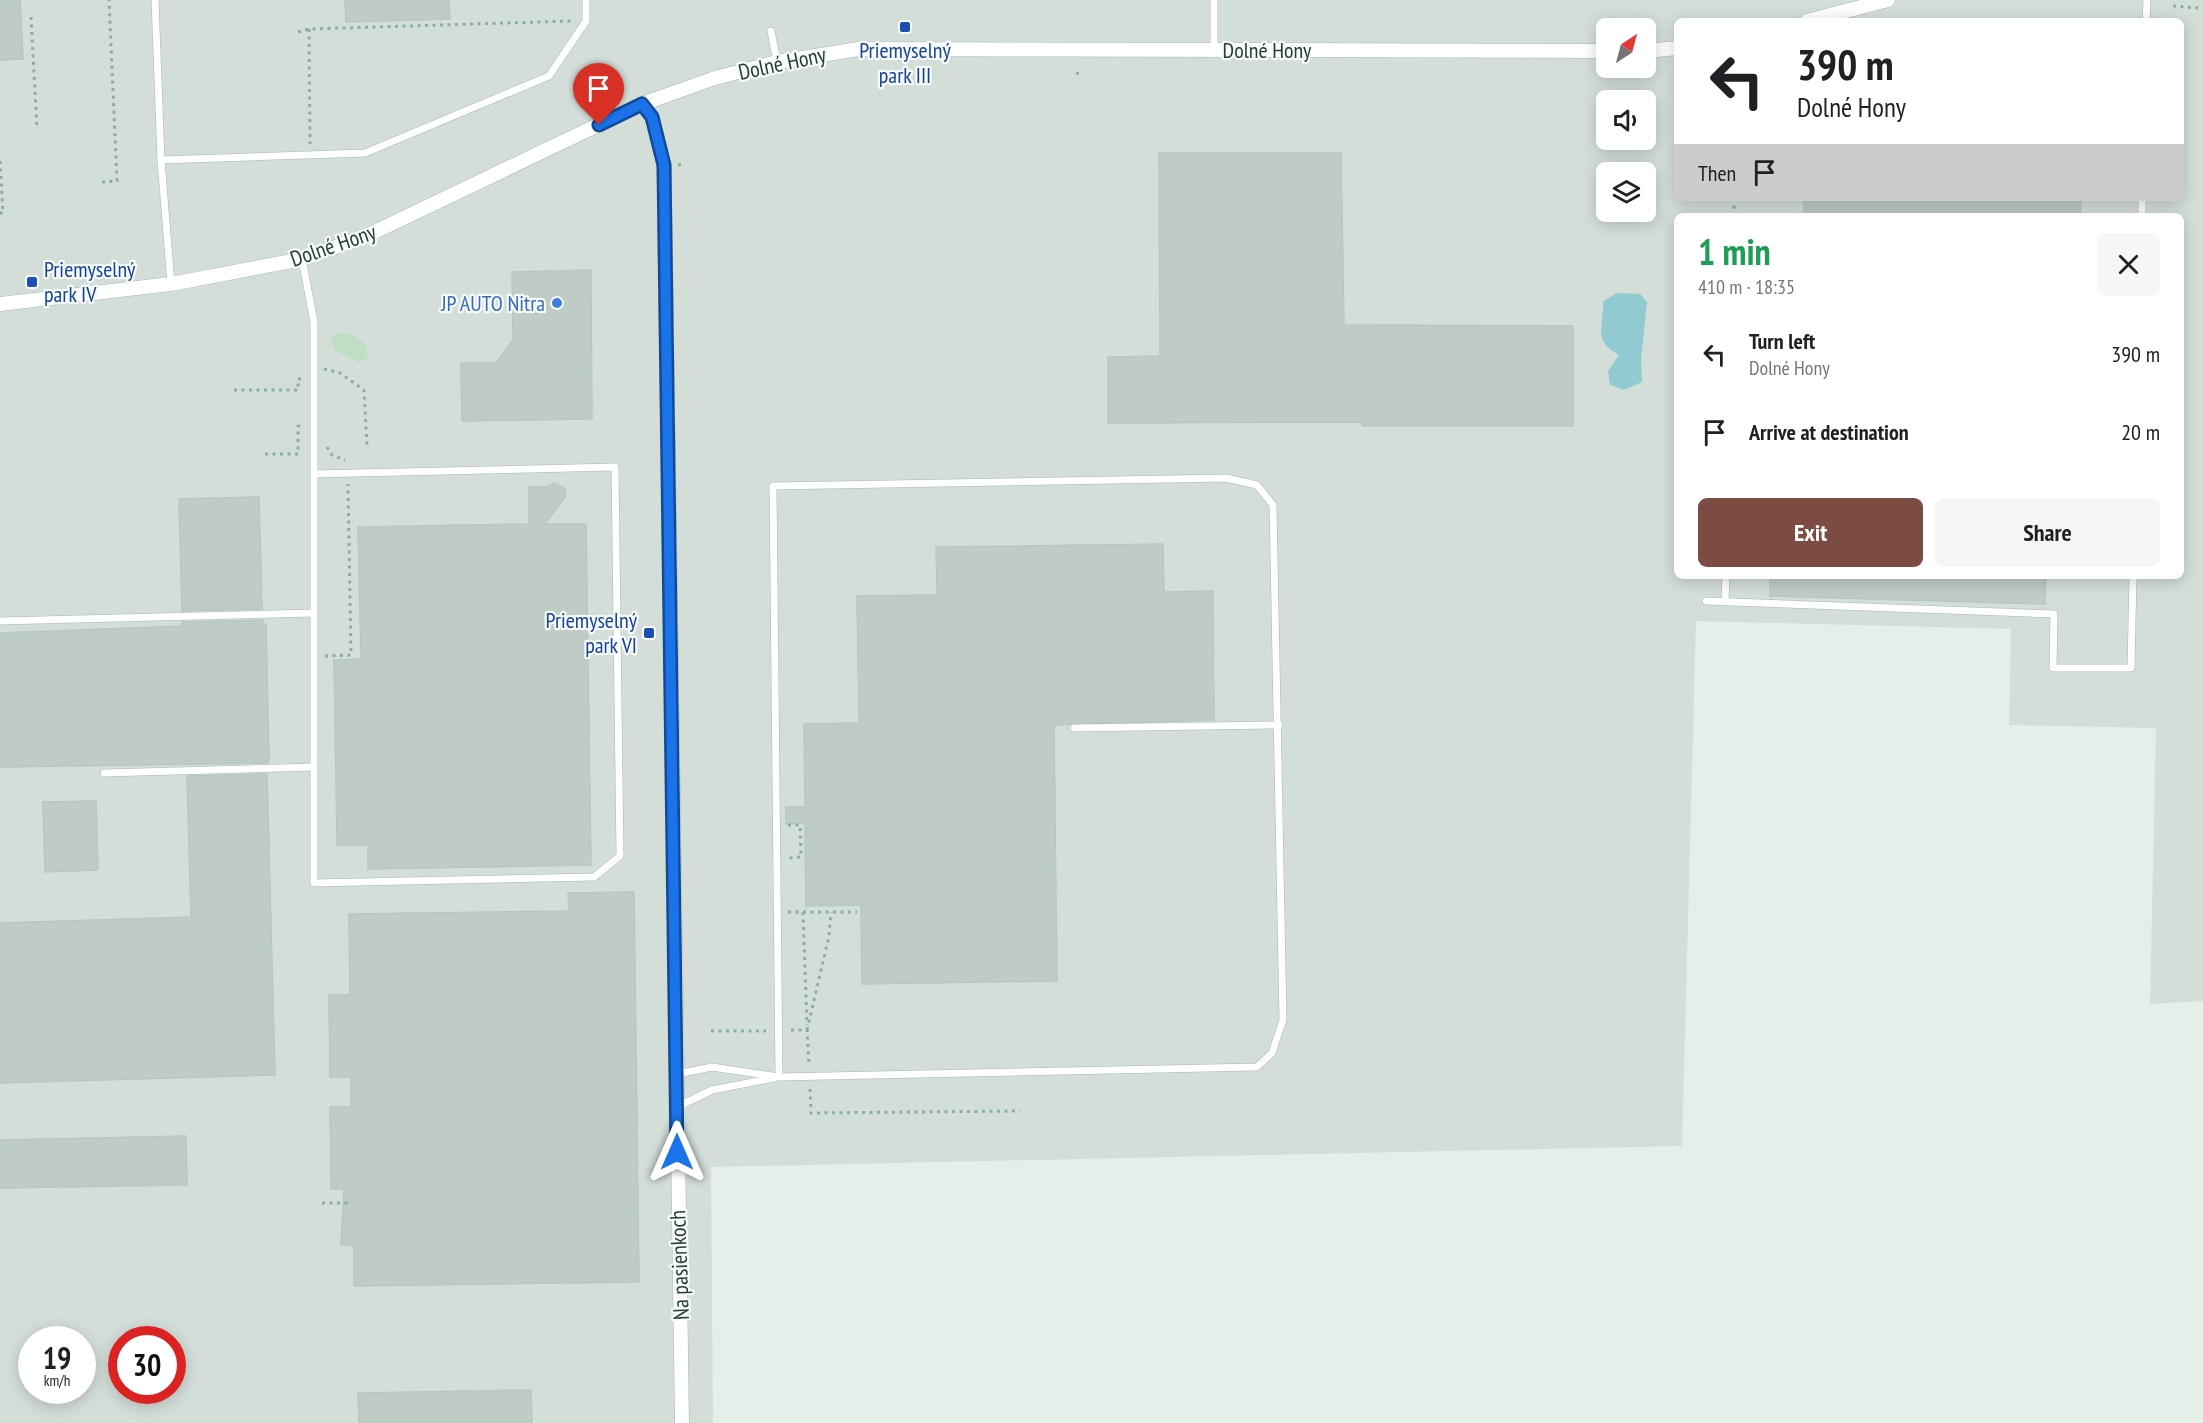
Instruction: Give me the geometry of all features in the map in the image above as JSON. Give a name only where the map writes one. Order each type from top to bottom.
[{"type":"street","points":[[1819,18],[1888,0]]},
{"type":"street","name":"Dolné Hony","points":[[0,304],[171,284],[303,259],[366,236],[642,104],[715,78],[777,62],[859,49],[881,48],[1596,51]]},
{"type":"street","points":[[1656,50],[1674,48]]},
{"type":"street","name":"Na pasienkoch","points":[[642,104],[652,117],[664,165],[682,1423]]},
{"type":"lane","points":[[155,0],[161,160],[171,284]]},
{"type":"lane","points":[[161,160],[365,153],[549,76],[586,21],[586,0]]},
{"type":"lane","points":[[1214,0],[1214,50]]},
{"type":"lane","points":[[2146,18],[2147,0]]},
{"type":"lane","points":[[771,31],[777,62]]},
{"type":"lane","points":[[303,259],[314,322],[313,379],[314,883],[594,877],[620,856],[615,467],[314,474]]},
{"type":"lane","points":[[676,1074],[712,1067],[779,1077],[1257,1067],[1272,1053],[1284,1020],[1279,725],[1273,505],[1257,485],[1226,478],[774,486],[779,1077]]},
{"type":"lane","points":[[1725,601],[1726,579]]},
{"type":"lane","points":[[1706,601],[2054,614],[2053,668],[2131,668],[2133,579]]},
{"type":"lane","points":[[0,621],[314,613]]},
{"type":"lane","points":[[1074,728],[1279,725]]},
{"type":"lane","points":[[104,773],[314,767]]},
{"type":"lane","points":[[677,1107],[712,1090],[779,1077]]},
{"type":"path","points":[[102,182],[117,182],[109,0]]},
{"type":"path","points":[[2173,6],[2198,8]]},
{"type":"path","points":[[31,17],[38,129]]},
{"type":"path","points":[[298,32],[309,29],[586,21]]},
{"type":"path","points":[[309,29],[310,155]]},
{"type":"path","points":[[0,161],[3,213],[0,213]]},
{"type":"path","points":[[234,390],[298,390],[297,379],[324,380],[324,369],[340,373],[364,390],[367,445]]},
{"type":"path","points":[[265,454],[298,454],[298,426],[314,427]]},
{"type":"path","points":[[314,657],[351,656],[346,460],[332,455],[326,445]]},
{"type":"path","points":[[778,825],[800,825],[801,857],[788,858],[788,869]]},
{"type":"path","points":[[788,902],[788,912],[857,912]]},
{"type":"path","points":[[803,912],[807,1030],[829,936],[831,912]]},
{"type":"path","points":[[322,1203],[351,1203]]},
{"type":"shaded area","points":[[0,0],[2203,0],[2203,1001],[2150,1004],[2156,728],[2009,725],[2011,629],[1696,621],[1682,1146],[711,1167],[713,1423],[0,1423]]},
{"type":"green space","points":[[336,333],[358,338],[365,346],[368,357],[359,363],[334,350],[331,341]]},
{"type":"water","points":[[1617,293],[1640,294],[1647,302],[1641,359],[1642,382],[1624,390],[1610,385],[1608,371],[1619,355],[1605,344],[1601,332],[1603,301]]},
{"type":"building","points":[[0,0],[20,0],[23,59],[0,60]]},
{"type":"building","points":[[345,0],[449,0],[450,19],[346,22]]},
{"type":"building","points":[[1159,153],[1341,153],[1344,325],[1573,326],[1573,426],[1362,426],[1362,422],[1108,423],[1108,357],[1160,356]]},
{"type":"building","points":[[1804,201],[2081,201],[2080,213],[1804,213]]},
{"type":"building","points":[[591,270],[592,419],[462,421],[461,363],[496,363],[513,340],[512,272]]},
{"type":"building","points":[[554,483],[565,489],[566,496],[545,524],[586,524],[591,865],[368,869],[368,845],[337,845],[334,660],[361,659],[358,527],[529,524],[529,487],[546,487]]},
{"type":"building","points":[[259,497],[262,609],[182,611],[179,499]]},
{"type":"building","points":[[1163,544],[1164,592],[1213,591],[1214,720],[1054,725],[1057,981],[862,984],[861,905],[806,906],[805,823],[786,824],[786,807],[805,807],[804,724],[859,723],[857,596],[937,595],[936,547]]},
{"type":"building","points":[[1770,579],[2046,579],[2045,604],[1770,596]]},
{"type":"building","points":[[263,620],[263,624],[266,624],[269,761],[267,763],[0,767],[0,633],[182,626],[182,622]]},
{"type":"building","points":[[267,774],[275,1075],[0,1083],[0,923],[191,917],[187,776]]},
{"type":"building","points":[[96,801],[98,870],[45,872],[43,802]]},
{"type":"building","points":[[634,892],[639,1282],[354,1286],[354,1245],[341,1245],[344,1189],[331,1189],[330,1107],[351,1107],[351,1077],[330,1077],[329,995],[350,995],[349,914],[569,911],[568,893]]},
{"type":"building","points":[[186,1136],[187,1185],[0,1188],[0,1140]]},
{"type":"building","points":[[531,1390],[532,1423],[359,1423],[358,1393]]},
{"type":"place","name":"Priemyselný park III","points":[[905,27]]},
{"type":"place","name":"Priemyselný park IV","points":[[32,282]]},
{"type":"place","name":"JP AUTO Nitra","points":[[557,303]]},
{"type":"place","name":"Priemyselný park VI","points":[[649,633]]},
{"type":"route","points":[[599,125],[642,104],[652,117],[664,165],[677,1152]]}]
